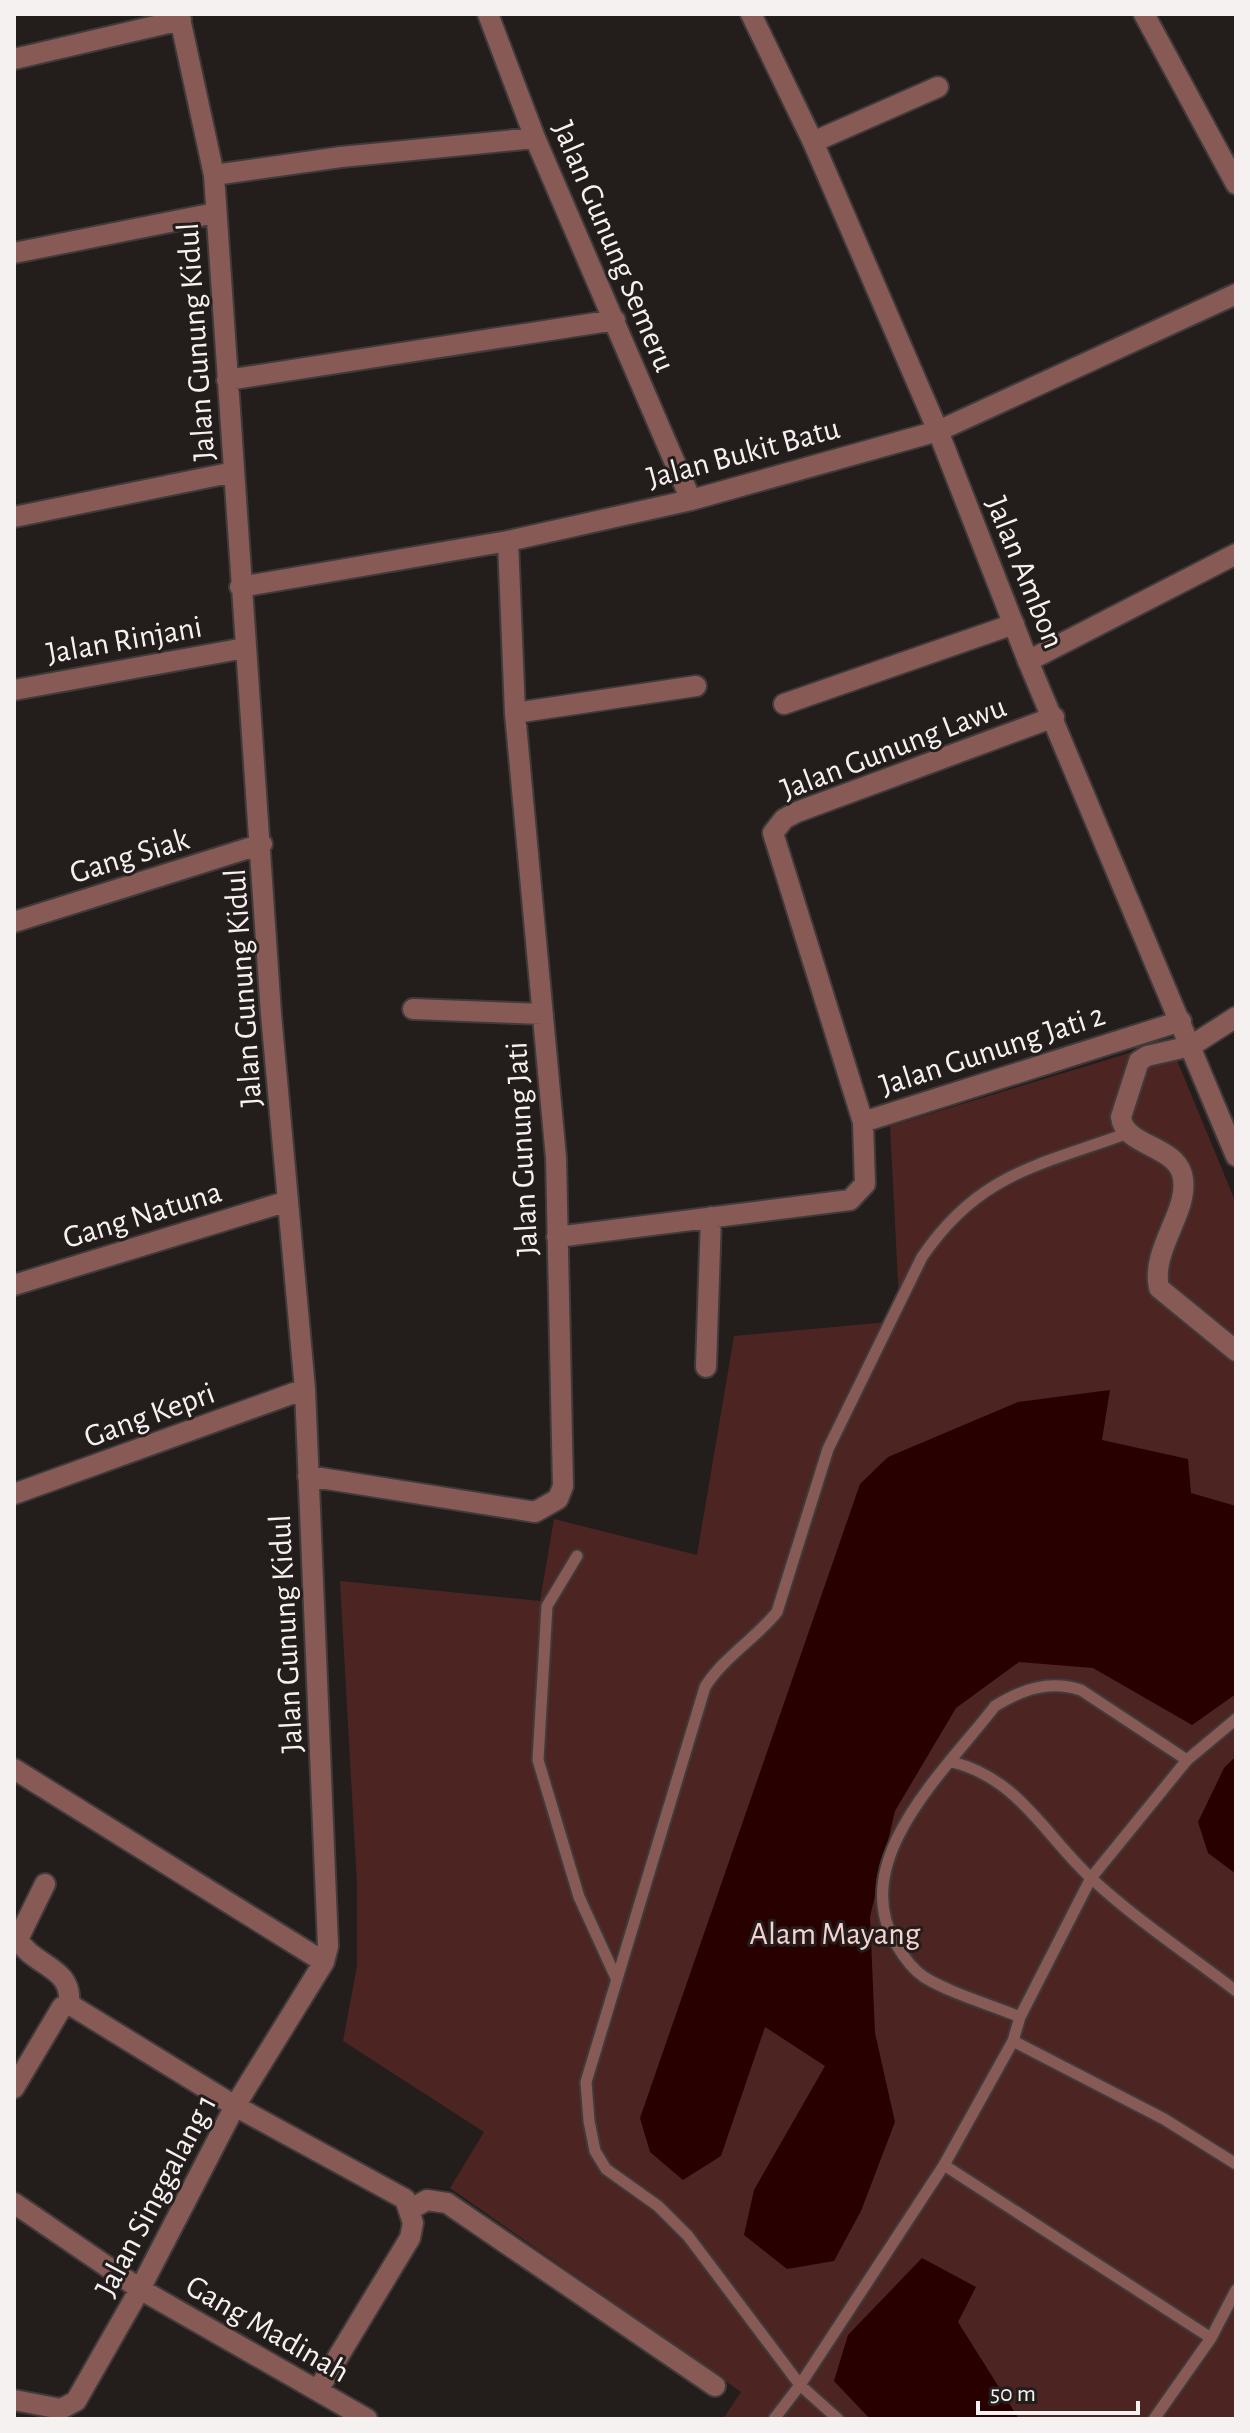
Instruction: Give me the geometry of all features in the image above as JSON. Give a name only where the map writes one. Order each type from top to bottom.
[{"type":"street","name":"Jalan Gunung Semeru","points":[[488,14],[535,138],[691,500]]},
{"type":"street","name":"Jalan Ambon","points":[[751,14],[813,142],[938,431],[1028,661],[1236,1156]]},
{"type":"street","points":[[1144,14],[1236,184]]},
{"type":"street","points":[[14,59],[180,17]]},
{"type":"street","name":"Jalan Gunung Kidul","points":[[180,17],[214,175],[240,587],[262,844],[271,1014],[305,1389],[329,1928],[324,1962]]},
{"type":"street","points":[[813,142],[938,87]]},
{"type":"street","points":[[214,175],[341,157],[535,138]]},
{"type":"street","points":[[14,253],[215,213]]},
{"type":"street","name":"Jalan Bukit Batu","points":[[240,587],[508,541],[691,500],[938,431],[1236,294]]},
{"type":"street","points":[[227,380],[615,320]]},
{"type":"street","points":[[14,517],[234,472]]},
{"type":"street","name":"Jalan Gunung Jati","points":[[308,1476],[535,1512],[548,1508],[558,1499],[563,1486],[556,1158],[515,713],[508,541]]},
{"type":"street","points":[[1028,661],[1236,554]]},
{"type":"street","points":[[784,704],[1014,624]]},
{"type":"street","name":"Jalan Rinjani","points":[[14,690],[245,648]]},
{"type":"street","points":[[515,713],[696,686]]},
{"type":"street","name":"Jalan Gunung Lawu","points":[[863,1122],[772,840],[773,833],[784,819],[797,812],[1054,717]]},
{"type":"street","name":"Gang Siak","points":[[14,922],[262,844]]},
{"type":"street","points":[[413,1009],[543,1014]]},
{"type":"street","points":[[1236,1017],[1191,1046],[1147,1056],[1139,1061],[1121,1117],[1128,1133],[1159,1149],[1182,1174],[1178,1208],[1160,1251],[1159,1288],[1236,1351]]},
{"type":"street","name":"Jalan Gunung Jati 2","points":[[557,1237],[850,1200],[865,1184],[863,1122],[1181,1021]]},
{"type":"street","name":"Gang Natuna","points":[[14,1285],[288,1201]]},
{"type":"street","points":[[706,1367],[711,1217]]},
{"type":"street","name":"Gang Kepri","points":[[14,1494],[305,1389]]},
{"type":"street","points":[[14,1769],[324,1962]]},
{"type":"street","points":[[45,1884],[18,1939],[31,1956],[63,1977],[70,1993],[69,2004]]},
{"type":"street","name":"Jalan Singgalang 1","points":[[14,2400],[61,2409],[70,2407],[140,2289],[235,2106],[324,1962]]},
{"type":"street","points":[[14,2088],[62,2007],[69,2004]]},
{"type":"street","points":[[69,2004],[235,2106],[405,2199],[411,2209],[410,2238],[318,2390]]},
{"type":"street","points":[[411,2209],[427,2200],[447,2203],[715,2386]]},
{"type":"street","name":"Gang Madinah","points":[[14,2203],[140,2289],[367,2419]]},
{"type":"lane","points":[[838,2419],[800,2385],[688,2236],[658,2206],[613,2177],[595,2151],[586,2082],[705,1687],[715,1671],[761,1632],[777,1612],[828,1449],[922,1257],[951,1219],[997,1181],[1128,1133]]},
{"type":"lane","points":[[577,1556],[547,1606],[538,1760],[579,1897],[617,1980]]},
{"type":"lane","points":[[1020,2017],[924,1977],[902,1954],[885,1925],[882,1898],[887,1863],[897,1833],[995,1706],[1018,1692],[1044,1685],[1065,1685],[1081,1690],[1187,1760]]},
{"type":"lane","points":[[774,2419],[800,2385],[944,2165],[1013,2041],[1020,2017],[1091,1878],[1187,1760],[1236,1719]]},
{"type":"lane","points":[[952,1762],[977,1768],[998,1780],[1091,1878],[1236,1991]]},
{"type":"lane","points":[[1013,2041],[1164,2119],[1236,2164]]},
{"type":"lane","points":[[944,2165],[1211,2338]]},
{"type":"lane","points":[[1154,2419],[1211,2338],[1236,2290]]},
{"type":"green space","name":"Alam Mayang","points":[[1169,1041],[1236,1203],[1236,2419],[723,2419],[741,2392],[450,2188],[484,2132],[343,2041],[357,1966],[357,1884],[340,1581],[540,1601],[554,1519],[697,1555],[734,1336],[900,1321],[890,1126]]},
{"type":"shaded area","points":[[1110,1390],[1102,1440],[1188,1459],[1191,1493],[1236,1506],[1236,1694],[1192,1725],[1093,1668],[1019,1662],[956,1708],[895,1811],[870,1917],[875,2033],[895,2122],[861,2211],[834,2261],[787,2269],[744,2235],[754,2190],[825,2066],[765,2027],[721,2156],[683,2180],[650,2152],[640,2118],[860,1484],[888,1457],[1018,1402]]},
{"type":"shaded area","points":[[1236,1756],[1236,1874],[1208,1853],[1198,1822],[1224,1768]]},
{"type":"shaded area","points":[[922,2258],[976,2287],[958,2322],[1019,2419],[870,2419],[834,2381],[848,2335]]}]
